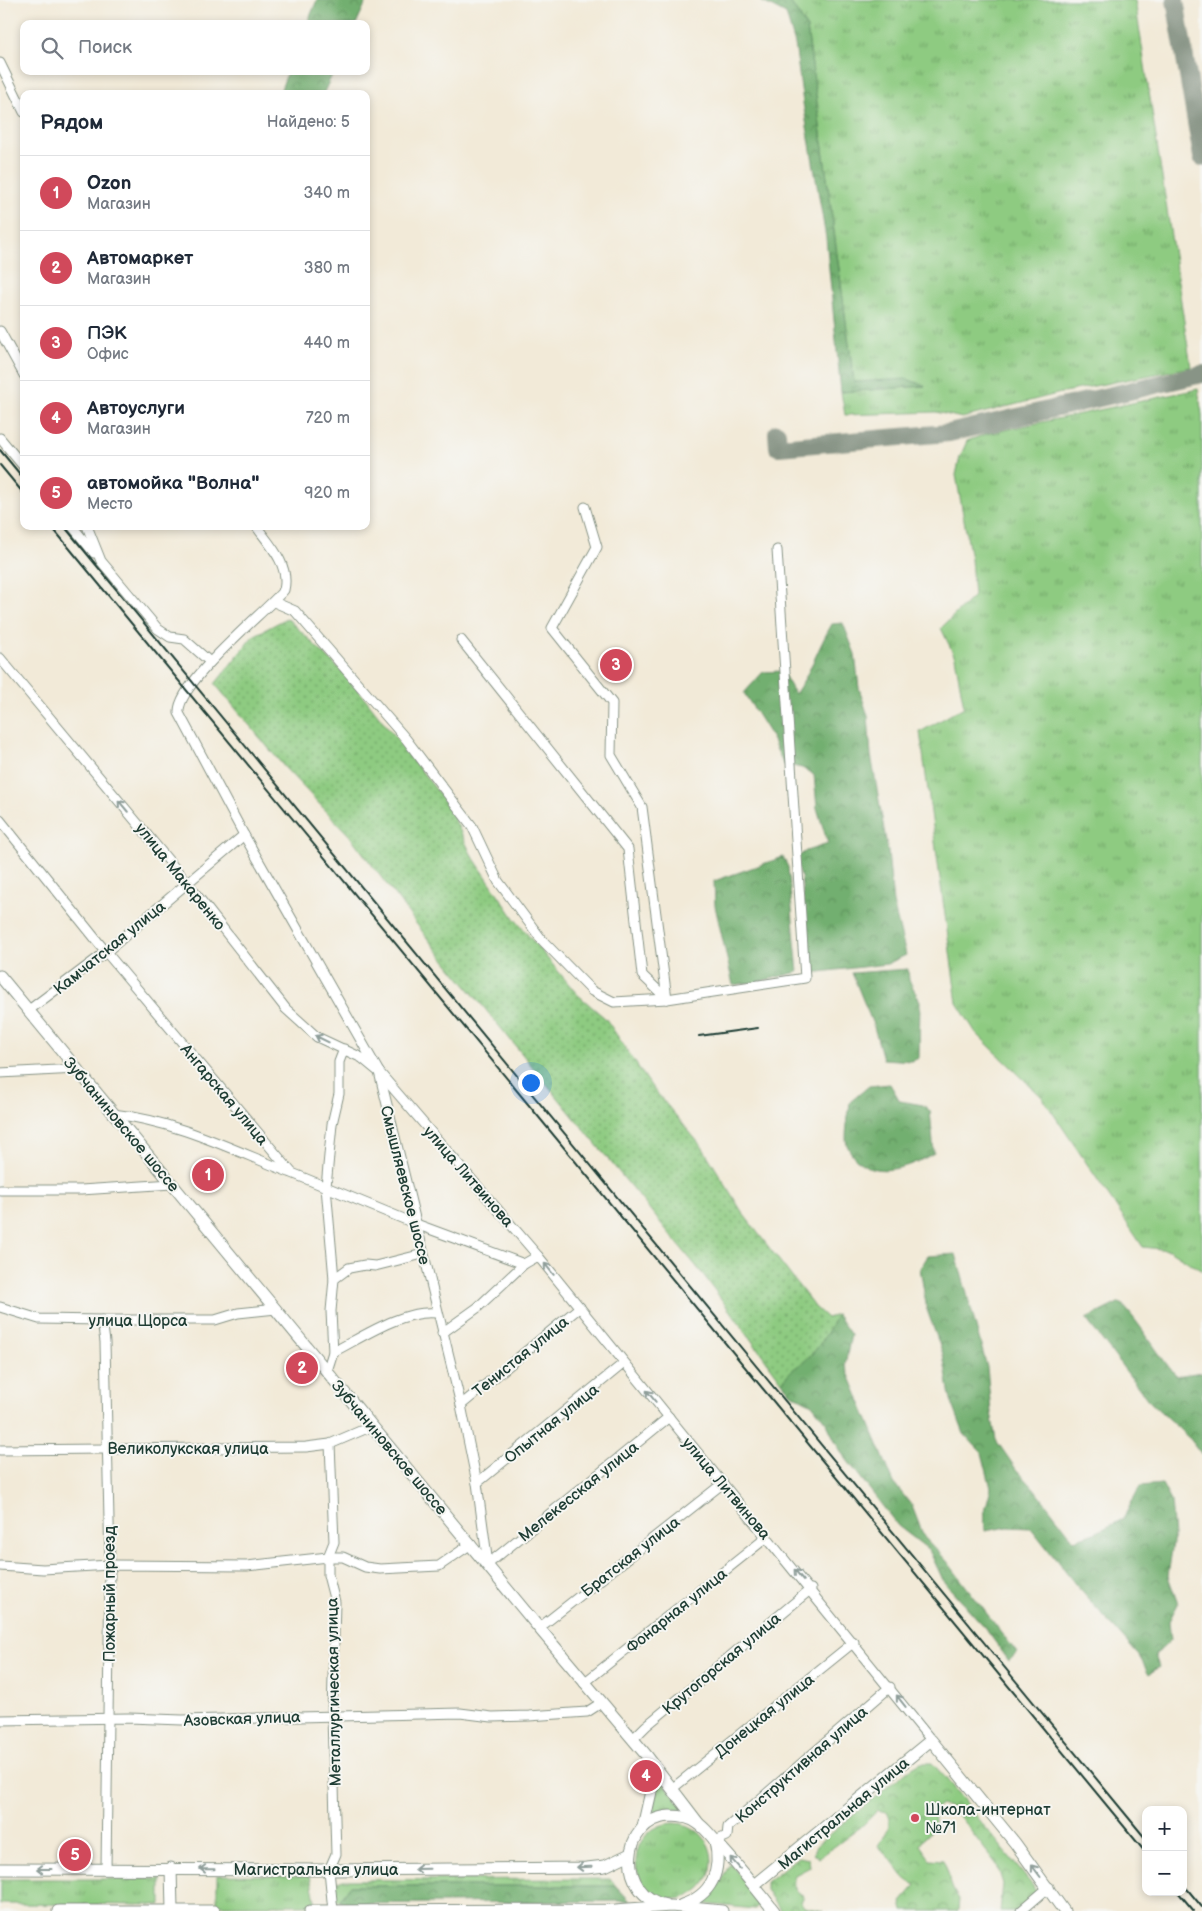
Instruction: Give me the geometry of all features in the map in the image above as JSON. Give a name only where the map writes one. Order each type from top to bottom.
[{"type":"main road","name":"Зубчаниновское шоссе","points":[[0,976],[488,1564],[584,1683],[633,1739],[673,1788],[699,1824]]},
{"type":"main road","name":"Магистральная улица","points":[[754,1885],[931,1740]]},
{"type":"main road","name":"улица Литвинова","points":[[931,1740],[1048,1887],[1064,1911]]},
{"type":"main road","points":[[643,1827],[652,1787],[647,1756]]},
{"type":"main road","points":[[722,1911],[671,1906],[651,1900],[636,1885],[630,1870],[630,1854],[635,1836],[643,1827],[664,1816],[676,1816],[699,1824],[754,1885],[774,1911]]},
{"type":"main road","points":[[310,1911],[615,1910],[671,1906],[693,1901],[710,1887],[718,1866],[715,1841]]},
{"type":"main road","name":"Магистральная улица","points":[[0,1869],[171,1868],[329,1870],[587,1868],[605,1866],[630,1854]]},
{"type":"main road","points":[[171,1868],[172,1910]]},
{"type":"main road","points":[[58,1911],[214,1911]]},
{"type":"street","points":[[0,63],[20,104]]},
{"type":"street","points":[[0,331],[20,368]]},
{"type":"street","points":[[0,438],[20,462]]},
{"type":"street","points":[[584,506],[597,547],[552,628],[612,703],[611,756],[642,807],[668,999]]},
{"type":"street","points":[[75,530],[158,629],[170,637],[184,639],[210,662]]},
{"type":"street","points":[[89,530],[101,561]]},
{"type":"street","name":"Смышляевское шоссе","points":[[259,530],[284,566],[286,574],[284,590],[274,602],[210,662],[179,702],[179,713],[244,835],[379,1072],[436,1313],[461,1405],[477,1483],[488,1564]]},
{"type":"street","points":[[274,602],[295,611],[406,739],[472,826],[504,888],[542,940],[592,991],[614,1002],[668,999],[805,978],[777,550]]},
{"type":"street","points":[[461,640],[628,849],[642,975],[668,999]]},
{"type":"street","name":"улица Макаренко","points":[[0,658],[188,884],[286,1009],[317,1037],[362,1058],[379,1072]]},
{"type":"street","name":"Ангарская улица","points":[[0,820],[106,952],[292,1173],[416,1224],[524,1264]]},
{"type":"street","points":[[188,884],[244,835]]},
{"type":"street","name":"Камчатская улица","points":[[29,1010],[106,952],[188,884]]},
{"type":"street","points":[[327,1371],[333,1352],[331,1312],[334,1279],[326,1187],[332,1124],[339,1094],[339,1062],[344,1049]]},
{"type":"street","points":[[0,1072],[76,1069]]},
{"type":"street","name":"улица Литвинова","points":[[379,1072],[538,1256],[722,1484],[811,1589],[931,1740]]},
{"type":"street","points":[[113,1114],[143,1117],[197,1134],[292,1173]]},
{"type":"street","points":[[0,1190],[81,1190],[172,1184]]},
{"type":"street","points":[[334,1279],[349,1268],[365,1265],[375,1266],[423,1254]]},
{"type":"street","points":[[442,1333],[477,1308],[524,1264],[538,1256]]},
{"type":"street","name":"улица Щорса","points":[[0,1307],[39,1320],[215,1320],[238,1313],[276,1309]]},
{"type":"street","name":"Тенистая улица","points":[[461,1405],[580,1307]]},
{"type":"street","points":[[333,1352],[400,1320],[422,1312],[436,1313]]},
{"type":"street","name":"Пожарный проезд","points":[[102,1320],[105,1342],[110,1565],[106,1869]]},
{"type":"street","name":"Опытная улица","points":[[477,1483],[624,1363]]},
{"type":"street","name":"Мелекесская улица","points":[[488,1564],[669,1418]]},
{"type":"street","name":"Великолукская улица","points":[[0,1450],[306,1447],[330,1444],[372,1426]]},
{"type":"street","name":"Металлургическая улица","points":[[330,1444],[334,1542],[328,1557],[328,1574],[335,1602],[332,1716],[336,1854],[329,1870],[333,1911]]},
{"type":"street","name":"Братская улица","points":[[539,1628],[722,1484]]},
{"type":"street","name":"Фонарная улица","points":[[584,1683],[767,1537]]},
{"type":"street","points":[[0,1566],[43,1569],[110,1565],[247,1566],[343,1557],[365,1567],[380,1570],[439,1566],[471,1544]]},
{"type":"street","name":"Крутогорская улица","points":[[633,1739],[646,1726],[811,1589]]},
{"type":"street","name":"Донецкая улица","points":[[673,1788],[854,1642]]},
{"type":"street","name":"Конструктивная улица","points":[[715,1841],[727,1836],[728,1827],[890,1687]]},
{"type":"street","name":"Азовская улица","points":[[0,1720],[129,1718],[182,1720],[460,1713],[492,1718],[587,1712],[601,1703]]},
{"type":"street","points":[[1021,1911],[1048,1887]]},
{"type":"green space","points":[[317,0],[367,0],[358,20],[309,20]]},
{"type":"green space","points":[[759,0],[789,0],[807,28],[854,382],[907,379],[925,386],[841,392],[826,238],[795,44],[786,14]]},
{"type":"green space","points":[[789,0],[1135,0],[1191,367],[1069,391],[962,418],[936,412],[845,415],[841,392],[924,386],[854,382],[807,28]]},
{"type":"green space","points":[[286,75],[332,75],[325,90],[281,90]]},
{"type":"green space","points":[[1198,389],[1202,415],[1202,1271],[1169,1250],[1143,1247],[1042,1097],[976,1033],[957,1003],[920,732],[964,707],[955,657],[941,628],[974,596],[971,559],[956,475],[960,457],[967,441],[986,434]]},
{"type":"green space","points":[[287,618],[350,679],[448,805],[471,854],[514,918],[577,994],[606,1019],[651,1086],[703,1148],[744,1215],[815,1307],[827,1318],[837,1315],[815,1350],[789,1373],[782,1382],[705,1277],[431,943],[350,836],[286,769],[215,684],[253,636]]},
{"type":"green space","points":[[843,623],[855,654],[859,688],[868,716],[871,755],[888,852],[893,903],[906,955],[887,964],[811,973],[801,877],[795,859],[806,851],[828,844],[817,808],[814,775],[802,768],[783,764],[771,736],[744,693],[763,672],[782,671],[795,694],[806,677],[832,624]]},
{"type":"green space","points":[[783,857],[788,867],[798,972],[757,982],[733,985],[715,906],[714,881]]},
{"type":"green space","points":[[908,969],[909,980],[920,1001],[919,1058],[912,1061],[883,1059],[874,1027],[852,973]]},
{"type":"green space","points":[[890,1084],[900,1101],[923,1105],[930,1111],[934,1153],[898,1168],[874,1169],[863,1165],[854,1157],[847,1145],[846,1131],[850,1102],[869,1086]]},
{"type":"green space","points":[[956,1254],[987,1367],[991,1412],[996,1440],[1016,1469],[1033,1487],[1074,1540],[1097,1532],[1123,1519],[1140,1486],[1162,1484],[1171,1501],[1174,1536],[1168,1576],[1178,1604],[1169,1621],[1171,1640],[1155,1655],[1159,1667],[1149,1674],[1139,1656],[1076,1585],[1031,1528],[1008,1527],[985,1531],[984,1514],[991,1488],[982,1453],[964,1434],[950,1397],[943,1354],[927,1310],[920,1268],[928,1256]]},
{"type":"green space","points":[[1120,1302],[1135,1319],[1176,1376],[1202,1372],[1202,1455],[1191,1440],[1148,1400],[1086,1319]]},
{"type":"green space","points":[[837,1315],[851,1335],[845,1365],[894,1483],[912,1506],[924,1537],[946,1560],[1017,1653],[1009,1661],[982,1624],[944,1582],[929,1550],[898,1526],[840,1451],[826,1422],[812,1404],[791,1393],[782,1382],[789,1373],[815,1350]]},
{"type":"green space","points":[[921,1763],[932,1763],[944,1776],[1033,1886],[1038,1897],[1020,1911],[1000,1911],[1003,1884],[997,1865],[953,1808],[941,1805],[934,1810],[935,1823],[920,1845],[930,1859],[943,1860],[953,1889],[959,1899],[958,1911],[903,1911],[901,1902],[916,1885],[904,1877],[878,1846],[889,1826],[886,1812],[878,1810],[862,1826],[819,1858],[813,1853],[816,1846],[907,1771]]},
{"type":"green space","points":[[657,1780],[662,1781],[685,1810],[654,1811]]},
{"type":"green space","points":[[682,1823],[695,1829],[706,1840],[712,1853],[710,1876],[695,1893],[682,1899],[666,1899],[653,1893],[638,1876],[636,1853],[642,1840],[659,1825]]},
{"type":"green space","points":[[798,1857],[809,1859],[810,1867],[795,1875],[795,1887],[804,1896],[801,1902],[804,1907],[824,1911],[781,1911],[766,1890],[766,1882]]},
{"type":"green space","points":[[730,1863],[761,1902],[755,1909],[705,1904],[721,1882]]},
{"type":"green space","points":[[217,1875],[310,1876],[316,1905],[217,1905]]},
{"type":"green space","points":[[0,1879],[161,1879],[161,1905],[0,1904]]},
{"type":"green space","points":[[610,1879],[616,1886],[350,1886],[339,1901],[335,1897],[335,1883],[343,1880]]},
{"type":"green space","points":[[350,1886],[616,1886],[630,1901],[345,1904],[339,1901]]},
{"type":"taxiway","points":[[1175,0],[1202,157]]},
{"type":"taxiway","points":[[777,433],[778,447],[949,433],[1202,374]]},
{"type":"railway","points":[[0,450],[20,474]]},
{"type":"railway","points":[[0,465],[20,489]]},
{"type":"railway","points":[[54,530],[1144,1851]]},
{"type":"railway","points":[[67,530],[1142,1834]]},
{"type":"railway","points":[[699,1036],[758,1028]]},
{"type":"railway","points":[[1187,1889],[1202,1907]]},
{"type":"railway","points":[[1181,1896],[1194,1911]]},
{"type":"place","name":"ПЭК","points":[[616,665]]},
{"type":"place","name":"Ozon","points":[[208,1175]]},
{"type":"place","name":"Автомаркет","points":[[302,1368]]},
{"type":"place","name":"Автоуслуги","points":[[646,1776]]},
{"type":"place","name":"Школа-интернат №71","points":[[915,1818]]},
{"type":"place","name":"автомойка \"Волна\"","points":[[75,1855]]}]
